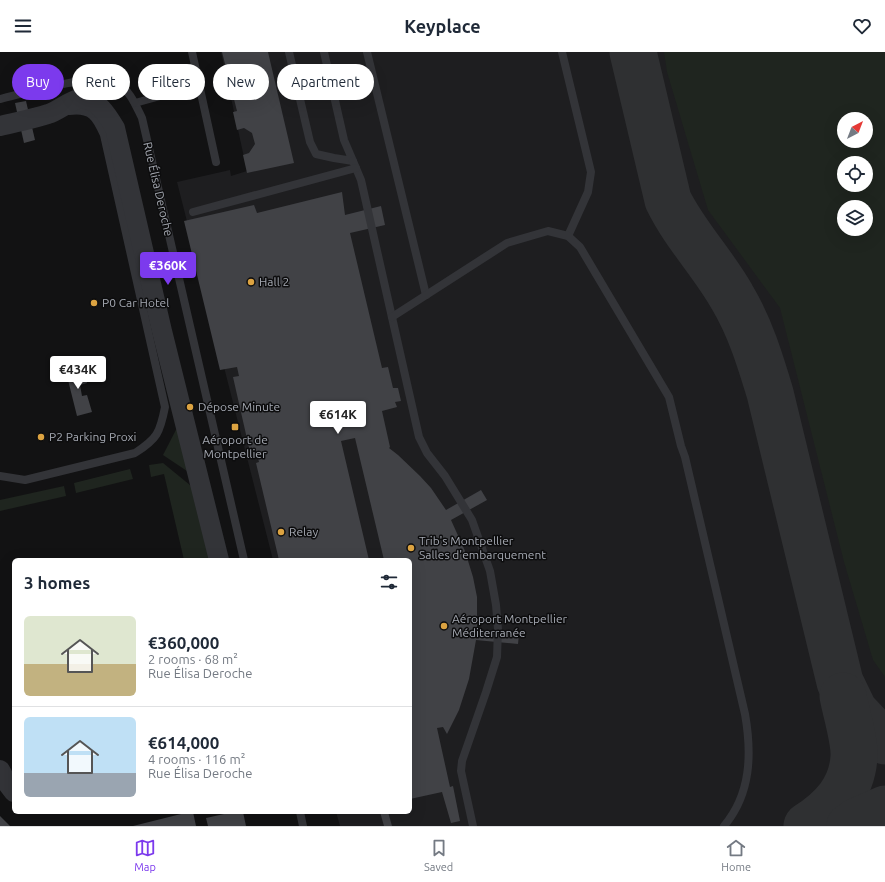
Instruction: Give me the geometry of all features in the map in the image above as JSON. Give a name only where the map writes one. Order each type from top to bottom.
[{"type":"street","points":[[0,126],[49,114],[78,99],[86,99],[98,105],[108,115],[115,128],[162,331],[219,558]]},
{"type":"street","points":[[0,770],[12,789]]},
{"type":"lane","points":[[192,52],[195,64]]},
{"type":"lane","points":[[289,52],[310,142],[316,154],[355,164]]},
{"type":"lane","points":[[324,52],[344,140],[361,180],[419,438],[427,453],[445,476],[472,520],[490,571],[496,605],[498,629],[497,657],[462,761],[462,777],[473,826]]},
{"type":"lane","points":[[367,52],[426,295]]},
{"type":"lane","points":[[562,52],[591,172],[588,192],[568,236]]},
{"type":"lane","name":"Rue Élisa Deroche","points":[[0,99],[94,79],[109,80],[119,84],[128,92],[135,103],[142,118],[244,558]]},
{"type":"lane","points":[[135,103],[146,100]]},
{"type":"lane","points":[[203,100],[216,162]]},
{"type":"lane","points":[[0,476],[25,480],[135,453],[149,444],[161,428],[165,407],[104,135],[98,121],[90,113],[80,109],[49,114]]},
{"type":"lane","points":[[193,212],[355,164]]},
{"type":"lane","points":[[392,316],[507,243],[548,231],[568,236],[580,247],[669,397],[685,457],[745,714],[749,738],[748,766],[744,790],[732,816],[724,826]]},
{"type":"lane","points":[[300,814],[303,826]]},
{"type":"shaded area","points":[[221,52],[885,52],[885,826],[340,826],[337,814],[412,814],[412,558],[272,558],[177,182],[230,170],[231,176],[247,171],[231,100],[269,100],[269,64],[224,64]]},
{"type":"shaded area","points":[[664,52],[885,52],[885,677],[873,660],[844,562],[780,308],[708,210],[667,72]]},
{"type":"shaded area","points":[[179,424],[190,473],[163,455]]},
{"type":"shaded area","points":[[163,463],[196,490],[213,558],[184,558],[164,474],[151,477],[149,465]]},
{"type":"shaded area","points":[[130,469],[133,479],[76,493],[74,483]]},
{"type":"shaded area","points":[[64,486],[66,496],[0,511],[0,500]]},
{"type":"building","points":[[222,52],[268,52],[277,90],[277,100],[279,100],[294,163],[247,173],[243,155],[249,153],[255,144],[252,133],[244,128],[237,130],[233,112],[237,111],[234,100],[269,100],[269,64],[225,64]]},
{"type":"building","points":[[26,101],[35,140],[24,143],[15,103]]},
{"type":"building","points":[[342,192],[345,215],[381,206],[385,225],[350,233],[382,368],[388,367],[393,388],[398,388],[401,401],[395,402],[397,407],[382,411],[389,448],[420,476],[431,488],[446,510],[481,490],[487,500],[451,520],[465,551],[473,577],[477,597],[477,631],[519,634],[518,644],[476,640],[469,679],[459,710],[447,734],[443,727],[437,728],[450,787],[453,786],[460,821],[451,823],[442,792],[412,799],[412,558],[384,558],[355,438],[341,441],[369,558],[279,558],[256,463],[259,462],[256,450],[250,452],[233,377],[239,376],[237,367],[220,370],[184,221],[254,205],[257,213]]},
{"type":"building","points":[[75,365],[76,371],[84,369],[87,383],[80,385],[82,396],[87,395],[92,412],[77,416],[65,368]]},
{"type":"building","points":[[181,814],[193,814],[196,826],[133,826]]},
{"type":"building","points":[[224,814],[243,814],[246,826],[208,826],[206,818]]},
{"type":"building","points":[[381,814],[389,814],[392,826],[384,826]]},
{"type":"building","points":[[0,816],[10,826],[0,826]]},
{"type":"taxiway","points":[[633,52],[668,200],[682,225],[716,272],[738,308],[754,344],[762,368],[770,393],[840,682],[854,711],[875,733],[885,741]]},
{"type":"taxiway","points":[[807,826],[833,805],[840,797],[849,779],[854,750],[843,696]]},
{"type":"taxiway","points":[[850,826],[857,821],[885,809]]},
{"type":"place","name":"Hall 2","points":[[251,282]]},
{"type":"place","name":"P0 Car Hotel","points":[[94,303]]},
{"type":"place","name":"Dépose Minute","points":[[190,407]]},
{"type":"place","name":"Aéroport de Montpellier","points":[[235,427]]},
{"type":"place","name":"P2 Parking Proxi","points":[[41,437]]},
{"type":"place","name":"Relay","points":[[281,532]]},
{"type":"place","name":"Trib's Montpellier Salles d'embarquement","points":[[411,548]]},
{"type":"place","name":"Aéroport Montpellier Méditerranée","points":[[444,626]]}]
